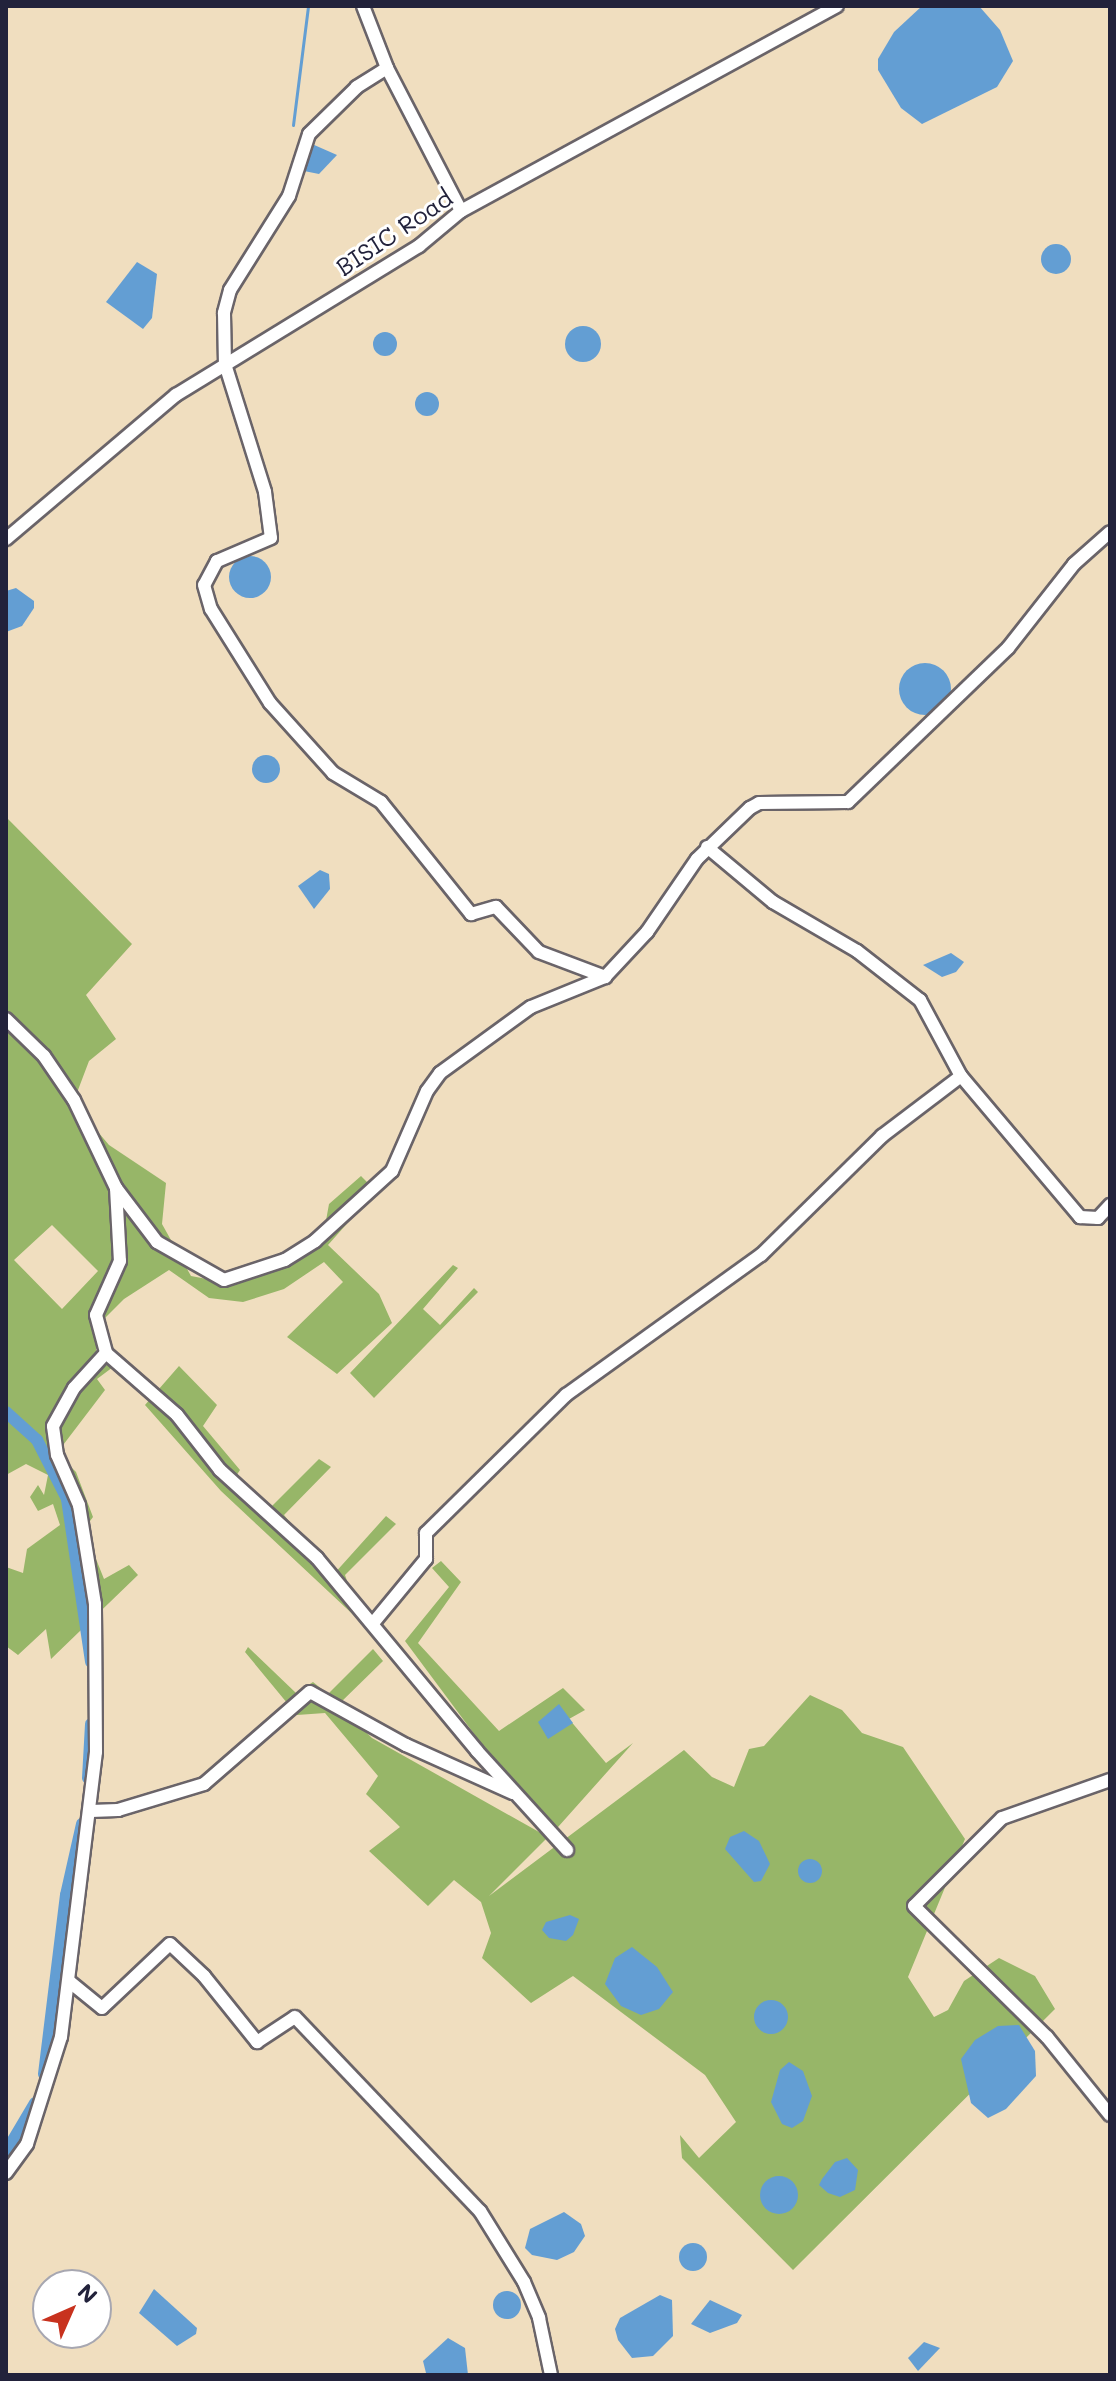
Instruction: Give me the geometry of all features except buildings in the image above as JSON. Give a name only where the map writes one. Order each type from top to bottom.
[{"type":"street","points":[[363,6],[387,68],[461,211]]},
{"type":"street","name":"BISIC Road","points":[[6,539],[176,395],[419,246],[461,211],[834,7]]},
{"type":"street","points":[[387,68],[331,108],[309,134],[289,196],[230,290],[224,313],[225,364],[265,492],[271,538],[217,561],[204,585],[211,609],[270,703],[333,773],[381,802],[471,914],[499,908],[539,952],[605,977]]},
{"type":"street","points":[[6,1019],[44,1056],[74,1100],[116,1188],[157,1242],[224,1280],[285,1260],[315,1241],[392,1171],[427,1091],[440,1073],[531,1007],[605,977],[647,932],[707,847],[759,803],[848,802],[1008,648],[1074,564],[1110,532]]},
{"type":"street","points":[[707,847],[773,902],[857,951],[920,1000],[961,1076],[1080,1217],[1098,1218],[1110,1205]]},
{"type":"street","points":[[374,1622],[426,1559],[426,1533],[566,1395],[761,1255],[882,1136],[961,1076]]},
{"type":"street","points":[[116,1188],[120,1261],[96,1315],[106,1353],[177,1415],[220,1470],[317,1558],[567,1850]]},
{"type":"street","points":[[6,2173],[27,2144],[52,2074],[70,1982],[96,1752],[95,1604],[79,1505],[57,1455],[53,1426],[74,1388],[106,1353]]},
{"type":"street","points":[[91,1811],[118,1810],[204,1784],[310,1692],[406,1745],[516,1794]]},
{"type":"street","points":[[1110,1780],[1002,1818],[914,1906],[927,1924],[1037,2027],[1110,2115]]},
{"type":"street","points":[[70,1982],[102,2008],[170,1944],[204,1976],[257,2042],[295,2017],[480,2211],[524,2282],[539,2318],[551,2375]]},
{"type":"green space","points":[[6,817],[132,944],[86,995],[116,1039],[89,1061],[75,1098],[6,1014]]},
{"type":"green space","points":[[6,1019],[44,1056],[76,1106],[109,1145],[166,1183],[162,1224],[191,1276],[228,1283],[250,1270],[277,1270],[301,1256],[308,1236],[325,1226],[329,1204],[361,1176],[376,1191],[328,1245],[379,1294],[392,1323],[337,1374],[287,1337],[343,1282],[324,1262],[284,1289],[243,1302],[209,1298],[169,1270],[124,1299],[96,1327],[96,1362],[113,1367],[97,1379],[105,1390],[57,1453],[76,1472],[93,1517],[84,1529],[104,1579],[129,1565],[138,1575],[51,1659],[46,1629],[18,1655],[6,1646],[6,1567],[23,1573],[27,1549],[60,1525],[53,1504],[38,1511],[30,1497],[38,1485],[44,1495],[48,1475],[26,1464],[6,1475]],"holes":[[[52,1225],[98,1271],[62,1309],[14,1260]]]},
{"type":"green space","points":[[453,1265],[458,1268],[423,1309],[440,1325],[474,1288],[478,1292],[374,1398],[350,1373]]},
{"type":"green space","points":[[179,1366],[217,1405],[203,1426],[240,1470],[236,1476],[270,1508],[319,1459],[331,1467],[284,1515],[333,1575],[386,1516],[396,1524],[345,1575],[361,1622],[221,1491],[145,1405]]},
{"type":"green space","points":[[441,1561],[461,1582],[418,1643],[499,1731],[563,1688],[585,1710],[569,1719],[606,1763],[633,1743],[550,1836],[405,1641],[449,1587],[432,1568]]},
{"type":"green space","points":[[248,1647],[296,1693],[313,1682],[328,1694],[373,1649],[383,1661],[338,1705],[372,1738],[548,1837],[489,1896],[684,1750],[712,1777],[734,1787],[749,1749],[764,1746],[810,1695],[842,1710],[862,1733],[903,1747],[965,1839],[908,1977],[934,2017],[948,2010],[964,1981],[999,1958],[1035,1976],[1055,2009],[793,2270],[682,2158],[680,2135],[699,2158],[736,2122],[705,2075],[573,1976],[531,2003],[482,1958],[491,1933],[481,1902],[454,1880],[428,1906],[369,1851],[400,1827],[366,1794],[378,1776],[325,1713],[297,1715],[245,1652]]},
{"type":"water","points":[[922,6],[979,6],[1000,30],[1013,61],[997,87],[922,124],[901,108],[878,70],[878,59],[894,32]]},
{"type":"water","points":[[312,144],[337,155],[319,174],[304,171],[305,150]]},
{"type":"water","points":[[1056,244],[1062,245],[1070,253],[1070,265],[1062,273],[1056,274],[1050,273],[1042,265],[1041,259],[1042,253],[1050,245]]},
{"type":"water","points":[[137,262],[157,274],[152,318],[143,329],[106,302]]},
{"type":"water","points":[[583,326],[596,331],[601,344],[596,357],[583,362],[570,357],[565,344],[570,331]]},
{"type":"water","points":[[385,332],[394,335],[397,344],[394,353],[385,356],[376,353],[373,344],[376,335]]},
{"type":"water","points":[[427,392],[436,395],[439,404],[436,413],[427,416],[418,413],[415,404],[418,395]]},
{"type":"water","points":[[250,556],[265,562],[271,577],[265,592],[250,598],[235,592],[229,577],[235,562]]},
{"type":"water","points":[[16,588],[34,601],[34,608],[22,626],[6,632],[6,591]]},
{"type":"water","points":[[925,663],[943,671],[951,689],[943,707],[925,715],[907,707],[899,689],[907,671]]},
{"type":"water","points":[[266,755],[276,759],[280,769],[276,779],[266,783],[256,779],[252,769],[256,759]]},
{"type":"water","points":[[320,870],[329,874],[330,889],[314,909],[298,886]]},
{"type":"water","points":[[951,953],[964,962],[956,972],[942,977],[923,965]]},
{"type":"water","points":[[559,1704],[573,1723],[548,1739],[538,1722]]},
{"type":"water","points":[[744,1831],[759,1841],[770,1864],[761,1881],[754,1882],[725,1849],[730,1837]]},
{"type":"water","points":[[805,1859],[815,1859],[822,1866],[822,1876],[815,1883],[805,1883],[798,1876],[798,1866]]},
{"type":"water","points":[[570,1915],[579,1919],[573,1935],[566,1941],[549,1938],[542,1930],[546,1922]]},
{"type":"water","points":[[632,1947],[657,1967],[673,1992],[659,2009],[641,2015],[621,2006],[605,1984],[615,1958]]},
{"type":"water","points":[[771,2000],[783,2005],[788,2017],[783,2029],[771,2034],[759,2029],[754,2017],[759,2005]]},
{"type":"water","points":[[1019,2025],[1035,2051],[1036,2076],[1006,2109],[988,2118],[971,2103],[961,2059],[975,2040],[998,2026]]},
{"type":"water","points":[[789,2062],[803,2071],[812,2096],[803,2121],[792,2128],[782,2124],[771,2102],[780,2070]]},
{"type":"water","points":[[847,2158],[858,2170],[855,2190],[840,2197],[828,2193],[819,2185],[822,2179],[835,2162]]},
{"type":"water","points":[[779,2176],[792,2182],[798,2195],[792,2208],[779,2214],[766,2208],[760,2195],[766,2182]]},
{"type":"water","points":[[564,2212],[581,2224],[585,2236],[574,2252],[557,2260],[532,2255],[525,2248],[530,2229]]},
{"type":"water","points":[[693,2243],[703,2247],[707,2257],[703,2267],[693,2271],[683,2267],[679,2257],[683,2247]]},
{"type":"water","points":[[154,2289],[197,2328],[196,2334],[177,2346],[139,2313]]},
{"type":"water","points":[[507,2291],[517,2295],[521,2305],[517,2315],[507,2319],[497,2315],[493,2305],[497,2295]]},
{"type":"water","points":[[660,2295],[672,2300],[673,2336],[653,2356],[632,2358],[618,2340],[615,2329],[620,2318]]},
{"type":"water","points":[[710,2300],[742,2315],[737,2323],[710,2333],[691,2324]]},
{"type":"water","points":[[448,2338],[465,2348],[468,2375],[426,2373],[423,2361]]},
{"type":"water","points":[[924,2342],[940,2348],[918,2371],[908,2358]]},
{"type":"waterway","points":[[293,125],[308,6]]},
{"type":"waterway","points":[[6,1412],[37,1440],[67,1499],[91,1662]]},
{"type":"waterway","points":[[88,1778],[91,1724]]},
{"type":"waterway","points":[[44,2074],[66,1895],[82,1824]]},
{"type":"waterway","points":[[6,2152],[35,2103]]}]
